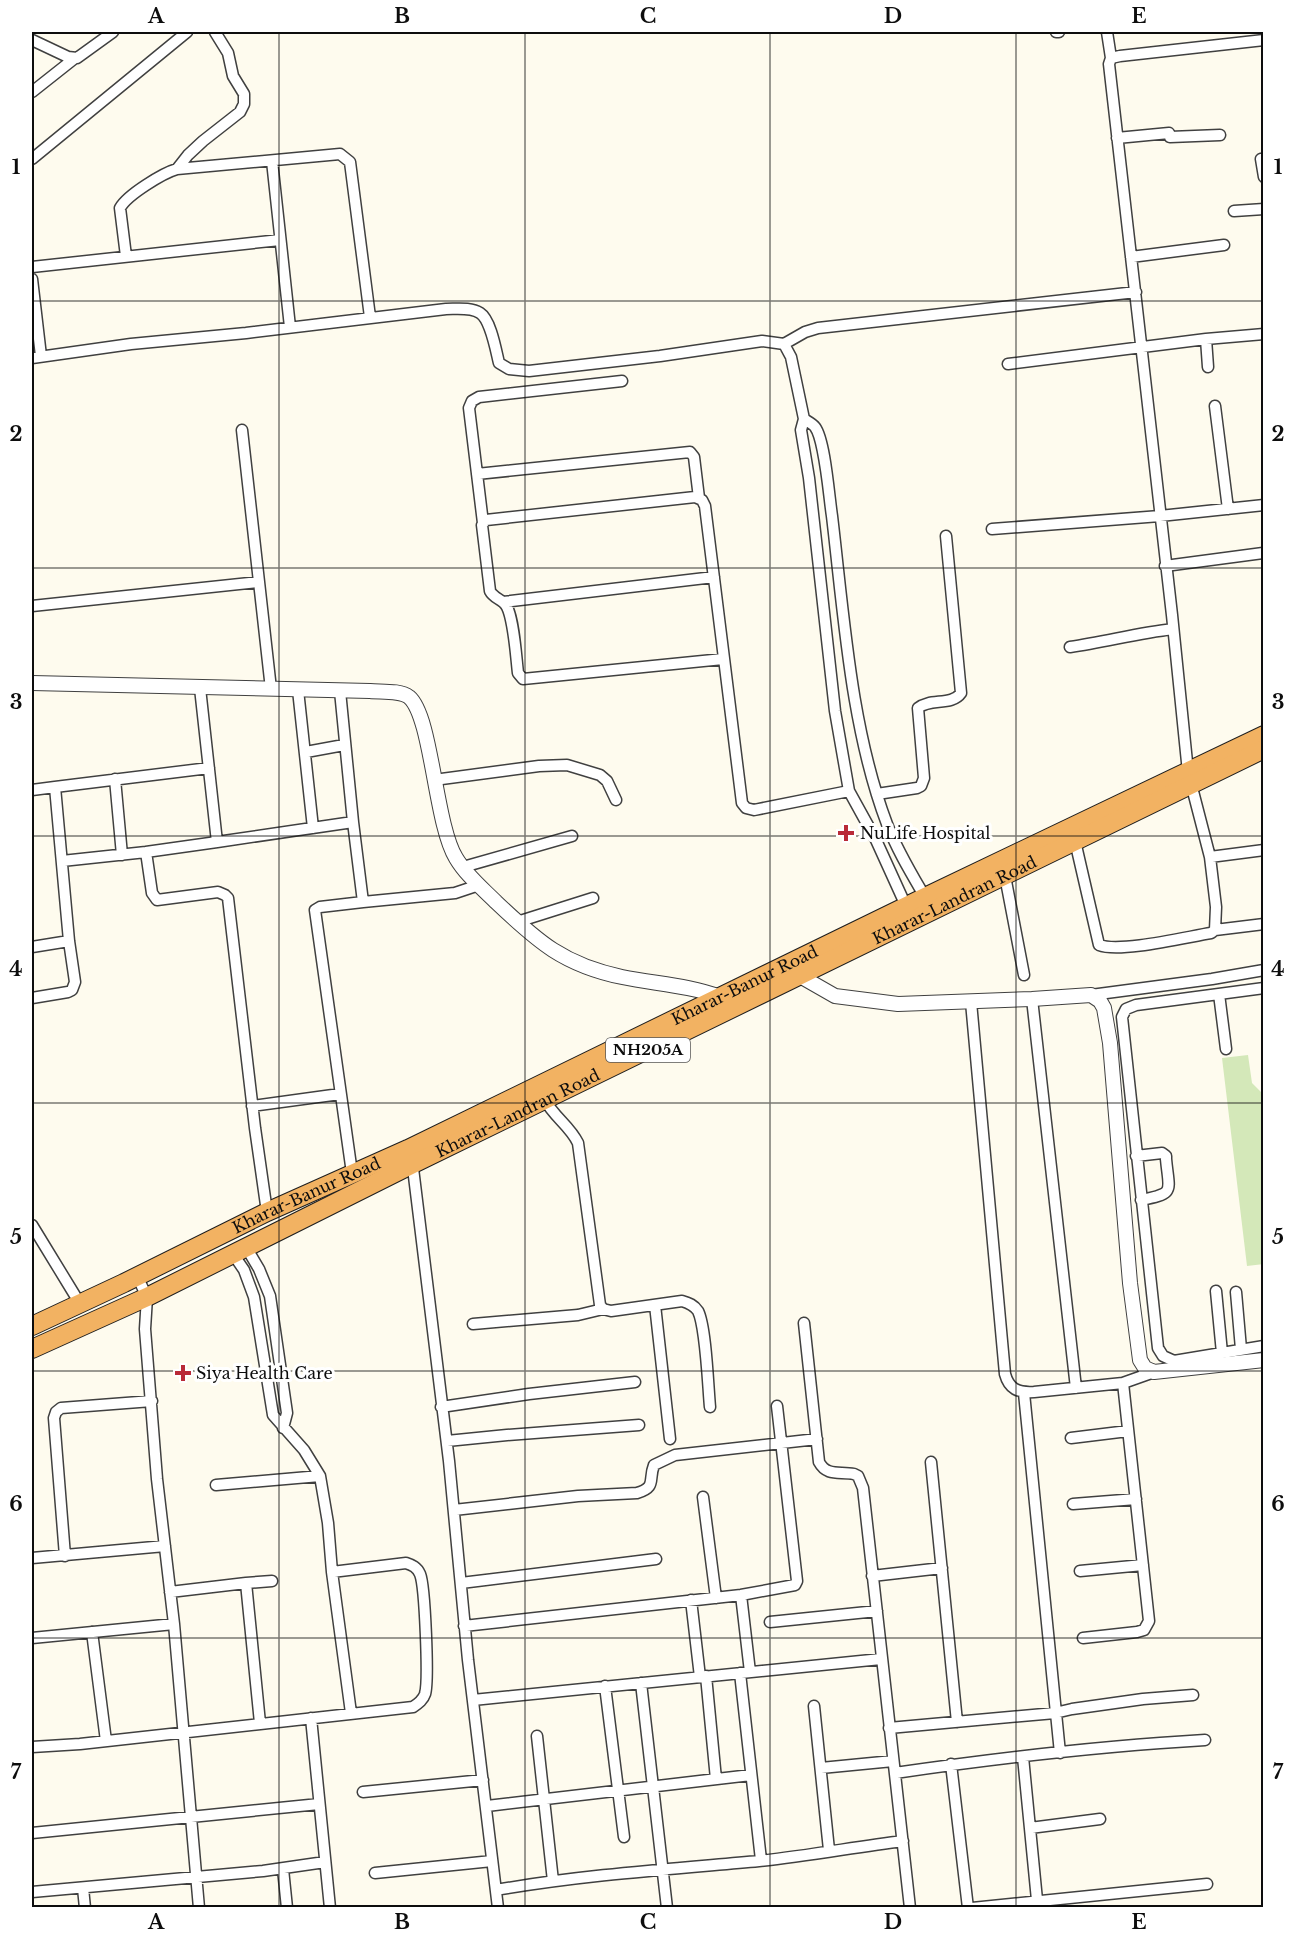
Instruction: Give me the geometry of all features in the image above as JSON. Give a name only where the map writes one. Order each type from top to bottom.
[{"type":"highway","name":"Kharar-Banur Road","points":[[32,1326],[352,1173],[411,1156],[892,922],[906,906],[1189,779],[1263,735]]},
{"type":"highway","name":"Kharar-Landran Road","points":[[32,1349],[147,1297],[240,1250],[411,1156],[545,1100],[723,1005],[800,976],[892,922],[1005,876],[1189,779],[1263,749]]},
{"type":"street","points":[[32,92],[113,32]]},
{"type":"street","points":[[32,159],[187,32]]},
{"type":"street","points":[[177,169],[188,155],[240,112],[244,105],[244,94],[233,76],[228,53],[215,32]]},
{"type":"street","points":[[1107,32],[1111,58],[1109,69],[1136,292],[1140,348],[1189,779],[1210,856],[1216,907],[1215,930]]},
{"type":"street","points":[[32,40],[75,58]]},
{"type":"street","points":[[1111,58],[1263,40]]},
{"type":"street","points":[[1117,138],[1169,132],[1170,137],[1220,135]]},
{"type":"street","points":[[126,256],[120,214],[122,204],[167,172],[177,169],[335,153],[345,156],[350,162],[370,317]]},
{"type":"street","points":[[1262,159],[1263,177]]},
{"type":"street","points":[[272,161],[290,327]]},
{"type":"street","points":[[1234,211],[1263,209]]},
{"type":"street","points":[[32,267],[280,240]]},
{"type":"street","points":[[1131,257],[1224,245]]},
{"type":"street","points":[[32,279],[36,357],[370,317],[467,309],[480,313],[485,319],[499,363],[509,369],[529,371],[660,356],[762,341],[784,344],[804,332],[818,328],[1136,292]]},
{"type":"street","points":[[1008,364],[1263,334]]},
{"type":"street","points":[[1206,339],[1208,367]]},
{"type":"street","points":[[784,344],[791,357],[804,419],[801,430],[810,489],[835,711],[849,790],[876,840],[906,906]]},
{"type":"street","points":[[622,381],[478,397],[472,400],[469,408],[490,591],[494,597],[503,602],[510,614],[518,673],[523,680],[723,659]]},
{"type":"street","points":[[1215,406],[1228,509]]},
{"type":"street","points":[[804,419],[815,427],[821,443],[852,674],[877,794],[899,851],[925,897]]},
{"type":"street","points":[[242,430],[271,689]]},
{"type":"street","points":[[477,474],[690,452],[694,457],[699,498],[705,506],[740,794],[746,808],[754,810],[849,790]]},
{"type":"street","points":[[483,523],[486,520],[699,498]]},
{"type":"street","points":[[992,529],[1160,516],[1263,505]]},
{"type":"street","points":[[877,794],[921,786],[924,778],[918,708],[923,704],[957,698],[962,693],[946,536]]},
{"type":"street","points":[[1165,566],[1263,553]]},
{"type":"street","points":[[503,602],[714,577]]},
{"type":"street","points":[[32,606],[258,582]]},
{"type":"street","points":[[1070,647],[1173,629]]},
{"type":"street","points":[[32,683],[400,693],[411,699],[421,718],[434,780],[455,856],[478,885],[541,942],[575,963],[623,977],[691,988],[723,1005]]},
{"type":"street","points":[[200,688],[217,842]]},
{"type":"street","points":[[298,690],[313,828]]},
{"type":"street","points":[[340,691],[344,746],[363,902]]},
{"type":"street","points":[[306,752],[344,746]]},
{"type":"street","points":[[434,780],[540,766],[567,765],[600,775],[607,781],[616,800]]},
{"type":"street","points":[[32,790],[209,768]]},
{"type":"street","points":[[115,779],[122,855]]},
{"type":"street","points":[[32,998],[68,992],[72,990],[75,982],[55,787]]},
{"type":"street","points":[[62,861],[146,852],[353,822]]},
{"type":"street","points":[[463,867],[572,836]]},
{"type":"street","points":[[1075,841],[1100,945],[1108,947],[1152,943],[1211,933],[1215,930],[1263,924]]},
{"type":"street","points":[[1210,856],[1263,850]]},
{"type":"street","points":[[146,852],[152,893],[157,900],[218,892],[228,898],[252,1106],[267,1212]]},
{"type":"street","points":[[1005,876],[1024,975]]},
{"type":"street","points":[[352,1173],[315,910],[320,907],[455,893],[478,885]]},
{"type":"street","points":[[517,922],[593,898]]},
{"type":"street","points":[[32,946],[69,941]]},
{"type":"street","points":[[800,976],[835,996],[898,1004],[1091,995],[1263,970]]},
{"type":"street","points":[[1263,988],[1136,1005],[1126,1010],[1122,1017],[1158,1348],[1162,1356],[1174,1361],[1263,1346]]},
{"type":"street","points":[[1219,994],[1226,1049]]},
{"type":"street","points":[[1091,995],[1100,1001],[1107,1018],[1122,1169],[1130,1283],[1140,1360],[1145,1368],[1154,1372]]},
{"type":"street","points":[[1032,999],[1076,1388]]},
{"type":"street","points":[[971,1002],[1005,1374],[1011,1387],[1024,1393],[1123,1383],[1154,1372],[1263,1360]]},
{"type":"street","points":[[252,1106],[340,1094]]},
{"type":"street","points":[[545,1100],[551,1110],[573,1132],[578,1143],[598,1300],[603,1309]]},
{"type":"street","points":[[1136,1156],[1162,1153],[1166,1156],[1169,1187],[1167,1193],[1141,1200]]},
{"type":"street","points":[[411,1156],[447,1442],[464,1626],[498,1908]]},
{"type":"street","points":[[32,1225],[79,1302]]},
{"type":"street","points":[[240,1250],[265,1282],[272,1305],[287,1413],[283,1428]]},
{"type":"street","points":[[240,1250],[252,1291],[273,1415],[304,1450],[320,1476],[328,1523],[332,1572],[351,1713]]},
{"type":"street","points":[[137,1276],[147,1297],[145,1329],[199,1908]]},
{"type":"street","points":[[1216,1292],[1222,1353]]},
{"type":"street","points":[[1236,1292],[1241,1349]]},
{"type":"street","points":[[473,1324],[578,1315],[603,1309],[611,1311],[682,1301],[690,1303],[699,1313],[710,1407]]},
{"type":"street","points":[[655,1305],[670,1439]]},
{"type":"street","points":[[804,1323],[819,1462],[823,1469],[829,1472],[854,1474],[861,1481],[867,1516],[910,1908]]},
{"type":"street","points":[[441,1407],[635,1382]]},
{"type":"street","points":[[1083,1638],[1137,1632],[1148,1627],[1149,1622],[1123,1383]]},
{"type":"street","points":[[1024,1393],[1060,1753]]},
{"type":"street","points":[[65,1556],[54,1418],[56,1412],[61,1408],[152,1401]]},
{"type":"street","points":[[464,1626],[741,1595],[795,1585],[797,1581],[777,1406]]},
{"type":"street","points":[[447,1442],[639,1425]]},
{"type":"street","points":[[1071,1438],[1128,1431]]},
{"type":"street","points":[[454,1510],[578,1496],[637,1493],[650,1486],[654,1465],[675,1455],[817,1439]]},
{"type":"street","points":[[931,1462],[957,1722]]},
{"type":"street","points":[[216,1485],[320,1476]]},
{"type":"street","points":[[704,1497],[716,1598]]},
{"type":"street","points":[[1073,1504],[1136,1499]]},
{"type":"street","points":[[32,1558],[165,1546]]},
{"type":"street","points":[[461,1583],[656,1559]]},
{"type":"street","points":[[32,1748],[413,1707],[422,1701],[427,1682],[426,1628],[420,1574],[406,1563],[332,1572]]},
{"type":"street","points":[[1080,1571],[1143,1565]]},
{"type":"street","points":[[872,1576],[942,1568]]},
{"type":"street","points":[[170,1592],[272,1581]]},
{"type":"street","points":[[246,1583],[260,1723]]},
{"type":"street","points":[[741,1595],[751,1775],[761,1860]]},
{"type":"street","points":[[691,1600],[716,1779]]},
{"type":"street","points":[[770,1622],[877,1611]]},
{"type":"street","points":[[32,1638],[174,1624]]},
{"type":"street","points":[[92,1632],[106,1741]]},
{"type":"street","points":[[474,1700],[881,1659]]},
{"type":"street","points":[[641,1683],[667,1908]]},
{"type":"street","points":[[605,1686],[624,1838]]},
{"type":"street","points":[[890,1728],[1055,1713],[1143,1699],[1193,1695]]},
{"type":"street","points":[[814,1706],[829,1850]]},
{"type":"street","points":[[311,1718],[330,1908]]},
{"type":"street","points":[[537,1736],[553,1881]]},
{"type":"street","points":[[895,1773],[951,1764],[1159,1742],[1206,1740]]},
{"type":"street","points":[[1023,1757],[1037,1900]]},
{"type":"street","points":[[821,1768],[893,1761]]},
{"type":"street","points":[[951,1764],[970,1908],[1207,1884]]},
{"type":"street","points":[[487,1806],[751,1775]]},
{"type":"street","points":[[363,1792],[483,1780]]},
{"type":"street","points":[[32,1833],[319,1804]]},
{"type":"street","points":[[1030,1828],[1100,1819]]},
{"type":"street","points":[[496,1890],[553,1881],[761,1860],[903,1841]]},
{"type":"street","points":[[375,1873],[492,1861]]},
{"type":"street","points":[[32,1892],[283,1869],[325,1862]]},
{"type":"street","points":[[283,1869],[287,1908]]},
{"type":"street","points":[[83,1888],[85,1908]]},
{"type":"green space","points":[[1248,1055],[1252,1083],[1263,1094],[1264,1264],[1247,1266],[1222,1058]]},
{"type":"place","name":"NuLife Hospital","points":[[846,833]]},
{"type":"place","name":"Siya Health Care","points":[[183,1373]]}]
